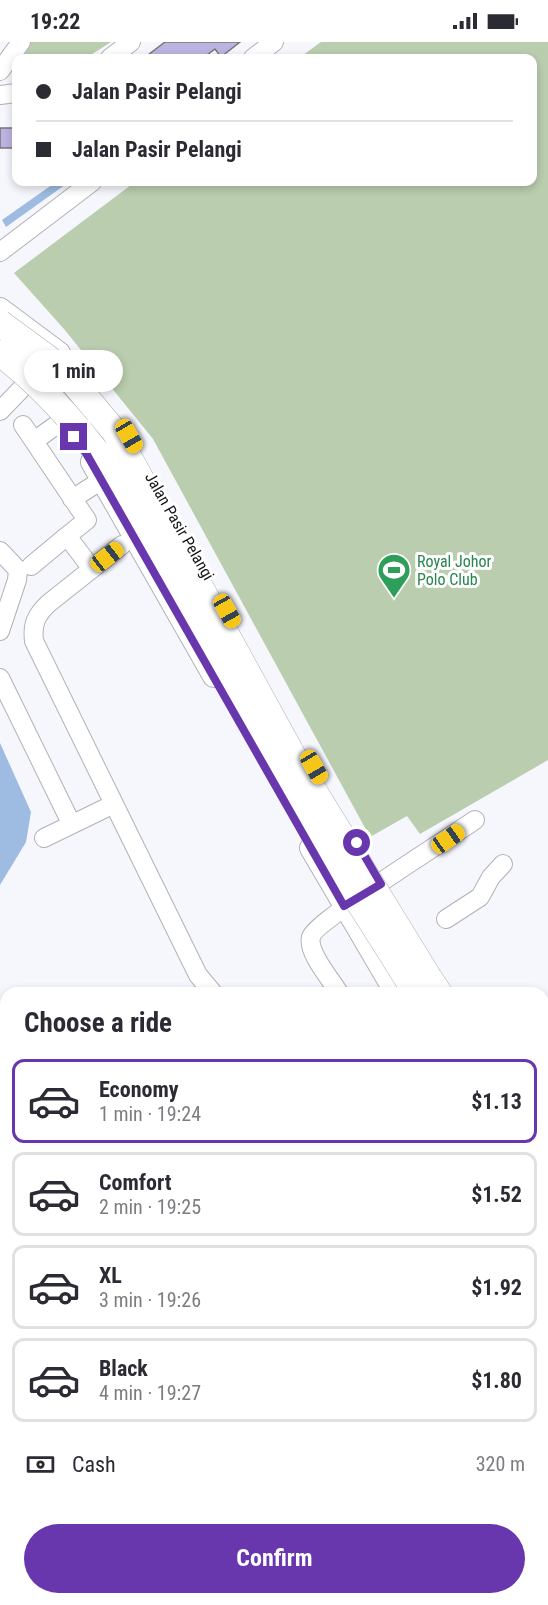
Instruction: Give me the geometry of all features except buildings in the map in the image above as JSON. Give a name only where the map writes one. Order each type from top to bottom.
[{"type":"highway","points":[[2,313],[73,382],[115,432],[298,765],[435,987]]},
{"type":"highway","points":[[0,354],[48,394],[111,468],[261,740],[412,987]]},
{"type":"main road","name":"Jalan Pasir Pelangi","points":[[2,313],[60,354],[85,378],[118,417],[381,884],[445,987]]},
{"type":"main road","points":[[0,367],[26,385],[62,421],[86,453],[392,987]]},
{"type":"street","points":[[115,54],[131,42]]},
{"type":"street","points":[[258,54],[274,42]]},
{"type":"street","points":[[0,71],[12,54]]},
{"type":"street","points":[[0,252],[87,186]]},
{"type":"street","points":[[3,401],[26,385]]},
{"type":"street","points":[[34,441],[62,421]]},
{"type":"street","points":[[23,425],[87,520],[31,566]]},
{"type":"street","points":[[72,499],[102,480]]},
{"type":"street","points":[[67,536],[92,569]]},
{"type":"street","points":[[122,546],[40,611],[33,629],[34,641],[198,975],[208,987]]},
{"type":"street","points":[[0,551],[18,570],[17,580],[0,631]]},
{"type":"street","points":[[0,678],[71,824]]},
{"type":"street","points":[[44,838],[114,804]]},
{"type":"street","points":[[335,987],[314,952],[311,938],[315,929],[344,906],[381,884],[475,820]]},
{"type":"street","points":[[446,919],[480,897],[491,877],[503,864]]},
{"type":"green space","points":[[28,42],[111,42],[92,54],[20,54]]},
{"type":"green space","name":"Royal Johor Polo Club","points":[[321,42],[548,42],[548,760],[420,834],[407,816],[370,837],[153,439],[64,329],[14,273],[130,186],[537,186],[537,54],[304,54]]},
{"type":"water","points":[[50,186],[63,186],[6,227],[2,220]]},
{"type":"water","points":[[0,743],[31,812],[26,842],[0,885]]},
{"type":"place","name":"Royal Johor Polo Club","points":[[394,599]]},
{"type":"route","points":[[74,437],[86,453],[268,769],[344,906],[381,884],[357,843]]}]
